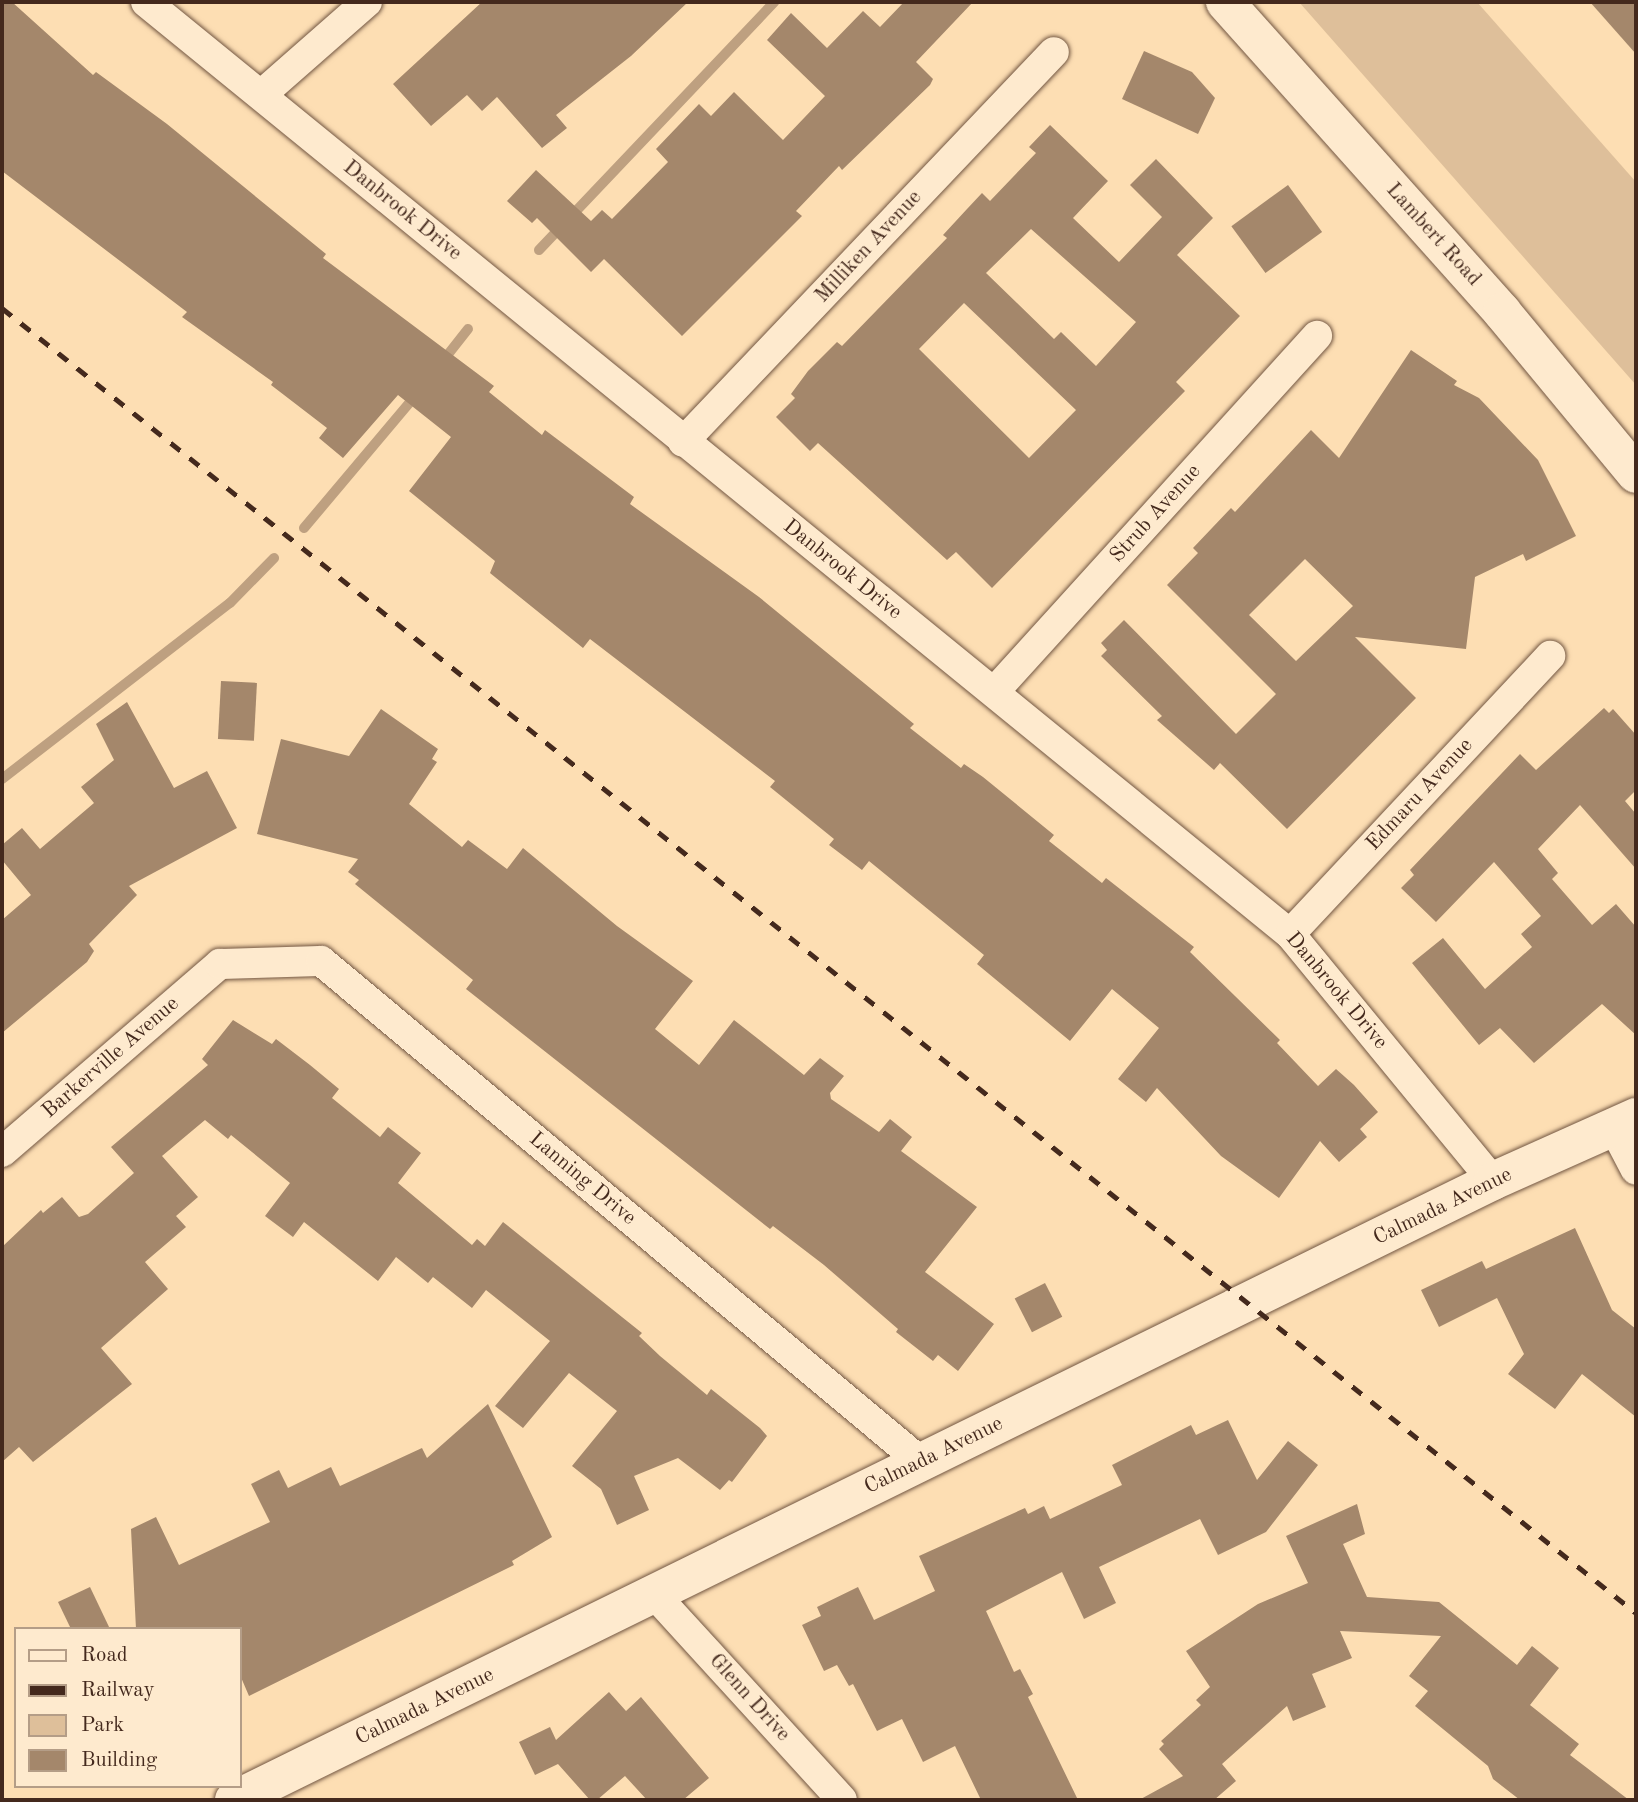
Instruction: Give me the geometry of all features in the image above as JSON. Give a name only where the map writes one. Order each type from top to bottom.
[{"type":"street","name":"Danbrook Drive","points":[[146,2],[1290,934],[1493,1181]]},
{"type":"street","points":[[261,95],[367,2]]},
{"type":"street","name":"Lambert Road","points":[[1224,2],[1502,312],[1636,474]]},
{"type":"street","name":"Milliken Avenue","points":[[683,442],[1054,52]]},
{"type":"street","name":"Strub Avenue","points":[[994,692],[1317,336]]},
{"type":"street","name":"Edmaru Avenue","points":[[1290,934],[1550,656]]},
{"type":"street","name":"Lanning Drive","points":[[220,964],[321,961],[921,1462]]},
{"type":"street","name":"Barkerville Avenue","points":[[2,1152],[220,964]]},
{"type":"street","points":[[1625,1123],[1636,1170]]},
{"type":"street","name":"Calmada Avenue","points":[[234,1800],[1493,1181],[1625,1123]]},
{"type":"street","name":"Glenn Drive","points":[[655,1595],[842,1800]]},
{"type":"green space","points":[[1299,2],[1477,2],[1636,182],[1636,385]]},
{"type":"building","points":[[2,2],[12,2],[93,75],[96,72],[167,124],[326,254],[323,258],[494,386],[489,392],[542,435],[545,430],[634,497],[630,504],[759,597],[914,724],[910,728],[961,768],[964,764],[983,777],[1054,835],[1049,841],[1102,883],[1106,878],[1194,947],[1190,952],[1280,1040],[1277,1043],[1318,1086],[1336,1069],[1354,1085],[1378,1112],[1360,1129],[1367,1137],[1339,1162],[1320,1141],[1279,1198],[1221,1156],[1157,1088],[1146,1102],[1118,1079],[1159,1028],[1112,989],[1070,1041],[977,964],[984,955],[869,861],[862,870],[829,845],[834,839],[770,787],[775,781],[590,639],[583,648],[490,573],[495,561],[409,491],[451,437],[398,395],[343,458],[319,438],[327,428],[271,385],[273,382],[182,317],[187,312],[2,171]]},
{"type":"building","points":[[482,2],[688,2],[631,56],[556,115],[567,128],[542,148],[497,97],[482,111],[467,95],[431,126],[393,84]]},
{"type":"building","points":[[904,2],[973,2],[916,62],[933,79],[930,85],[842,170],[839,166],[796,211],[802,216],[682,336],[604,259],[591,272],[537,218],[532,223],[507,201],[536,170],[591,221],[602,210],[612,219],[668,162],[656,149],[699,104],[711,116],[734,92],[783,140],[825,96],[767,40],[791,13],[827,48],[863,11],[880,27]]},
{"type":"building","points":[[1590,2],[1636,2],[1636,54]]},
{"type":"building","points":[[1144,51],[1192,72],[1215,98],[1198,134],[1122,99]]},
{"type":"building","points":[[1050,125],[1108,181],[1073,218],[1119,262],[1162,217],[1130,185],[1156,159],[1213,218],[1177,255],[1240,316],[1176,382],[1185,391],[992,588],[956,552],[947,560],[818,443],[810,451],[776,417],[795,398],[791,394],[808,371],[837,342],[842,346],[947,238],[943,235],[982,193],[990,201],[1036,153],[1029,147]],"holes":[[[1031,229],[1136,322],[1096,366],[1061,332],[1054,339],[986,273]],[[964,303],[1076,410],[1029,458],[919,349]]]},
{"type":"building","points":[[1288,185],[1322,232],[1265,273],[1231,226]]},
{"type":"building","points":[[1411,350],[1457,381],[1454,385],[1479,398],[1538,460],[1576,536],[1526,561],[1523,554],[1475,577],[1466,649],[1355,637],[1416,698],[1287,829],[1220,763],[1214,770],[1157,720],[1162,716],[1101,656],[1107,650],[1101,643],[1124,620],[1236,734],[1276,694],[1167,585],[1198,553],[1193,548],[1231,508],[1235,512],[1311,430],[1339,458]],"holes":[[[1305,559],[1353,606],[1296,661],[1249,615]]]},
{"type":"building","points":[[221,681],[257,683],[254,741],[218,739]]},
{"type":"building","points":[[127,702],[174,788],[207,771],[237,828],[129,886],[137,895],[89,944],[94,951],[87,962],[2,1033],[2,920],[31,895],[2,860],[2,845],[22,828],[40,849],[94,803],[81,787],[114,760],[96,724]]},
{"type":"building","points":[[1604,708],[1609,713],[1613,709],[1636,735],[1636,790],[1625,801],[1636,814],[1636,869],[1580,805],[1538,849],[1558,873],[1552,879],[1592,925],[1616,904],[1636,927],[1636,1035],[1602,1004],[1534,1063],[1500,1028],[1479,1045],[1412,963],[1443,938],[1485,989],[1532,947],[1521,934],[1541,916],[1494,862],[1436,922],[1401,888],[1414,875],[1410,870],[1520,754],[1536,770]]},
{"type":"building","points":[[381,709],[438,749],[432,759],[437,762],[409,804],[462,847],[468,840],[507,869],[523,848],[617,926],[693,981],[655,1029],[699,1065],[734,1020],[804,1075],[820,1058],[844,1076],[830,1093],[831,1099],[879,1132],[890,1119],[912,1137],[901,1151],[977,1207],[925,1272],[994,1324],[958,1371],[938,1355],[933,1361],[896,1332],[898,1329],[824,1265],[773,1226],[770,1229],[466,989],[473,980],[355,884],[359,880],[348,872],[358,859],[257,834],[281,739],[349,756]]},
{"type":"building","points":[[233,1020],[272,1044],[276,1039],[310,1065],[339,1089],[332,1098],[380,1137],[388,1127],[421,1153],[398,1183],[472,1245],[477,1239],[485,1246],[503,1222],[642,1333],[639,1336],[707,1395],[711,1389],[760,1428],[767,1436],[732,1482],[729,1480],[720,1490],[678,1458],[634,1476],[649,1510],[617,1525],[601,1489],[572,1466],[617,1411],[569,1373],[523,1428],[495,1406],[550,1341],[486,1290],[472,1308],[433,1277],[428,1283],[396,1257],[378,1281],[304,1222],[293,1237],[265,1216],[290,1183],[231,1135],[228,1139],[205,1120],[162,1156],[198,1197],[176,1216],[186,1227],[145,1262],[168,1289],[101,1348],[132,1384],[33,1462],[19,1447],[2,1462],[2,1247],[41,1210],[43,1213],[62,1197],[79,1217],[88,1214],[134,1173],[111,1147],[208,1065],[202,1059]]},
{"type":"building","points":[[1575,1228],[1612,1310],[1636,1329],[1636,1417],[1582,1374],[1555,1409],[1508,1374],[1524,1354],[1497,1298],[1439,1327],[1421,1290],[1482,1261],[1486,1269]]},
{"type":"building","points":[[1045,1283],[1062,1317],[1032,1332],[1015,1298]]},
{"type":"building","points":[[488,1404],[552,1537],[512,1561],[514,1565],[249,1696],[242,1680],[242,1627],[136,1627],[131,1529],[156,1517],[179,1565],[270,1522],[251,1484],[279,1470],[288,1488],[331,1467],[340,1486],[422,1448],[427,1458]]},
{"type":"building","points":[[1228,1420],[1257,1480],[1288,1441],[1318,1465],[1266,1532],[1218,1555],[1200,1519],[1099,1567],[1116,1603],[1084,1619],[1062,1572],[986,1611],[1014,1672],[1020,1669],[1033,1694],[1028,1697],[1078,1800],[981,1800],[955,1746],[923,1762],[902,1719],[877,1731],[853,1684],[849,1686],[837,1665],[824,1671],[802,1625],[821,1616],[817,1607],[858,1587],[874,1620],[935,1591],[919,1556],[1025,1508],[1028,1514],[1044,1506],[1050,1519],[1122,1485],[1112,1465],[1191,1425],[1196,1435]]},
{"type":"building","points":[[1357,1504],[1365,1534],[1343,1544],[1367,1597],[1439,1602],[1517,1665],[1532,1646],[1559,1668],[1530,1705],[1579,1744],[1570,1755],[1629,1800],[1520,1800],[1493,1779],[1488,1766],[1415,1706],[1428,1691],[1409,1676],[1441,1636],[1340,1631],[1352,1658],[1312,1674],[1326,1707],[1293,1721],[1287,1706],[1222,1764],[1236,1781],[1214,1800],[1139,1800],[1183,1776],[1159,1749],[1164,1744],[1161,1741],[1201,1705],[1196,1700],[1210,1687],[1186,1651],[1258,1604],[1308,1583],[1286,1536]]},
{"type":"building","points":[[90,1587],[109,1627],[70,1627],[58,1602]]},
{"type":"building","points":[[609,1692],[626,1711],[641,1697],[709,1778],[683,1800],[647,1800],[625,1776],[597,1800],[590,1800],[558,1764],[535,1775],[519,1742],[550,1727],[556,1740]]},
{"type":"waterway","points":[[539,250],[774,2]]},
{"type":"waterway","points":[[442,362],[468,329]]},
{"type":"waterway","points":[[304,528],[417,394]]},
{"type":"waterway","points":[[2,779],[230,603],[274,558]]},
{"type":"railway","points":[[2,308],[1636,1613]]}]
